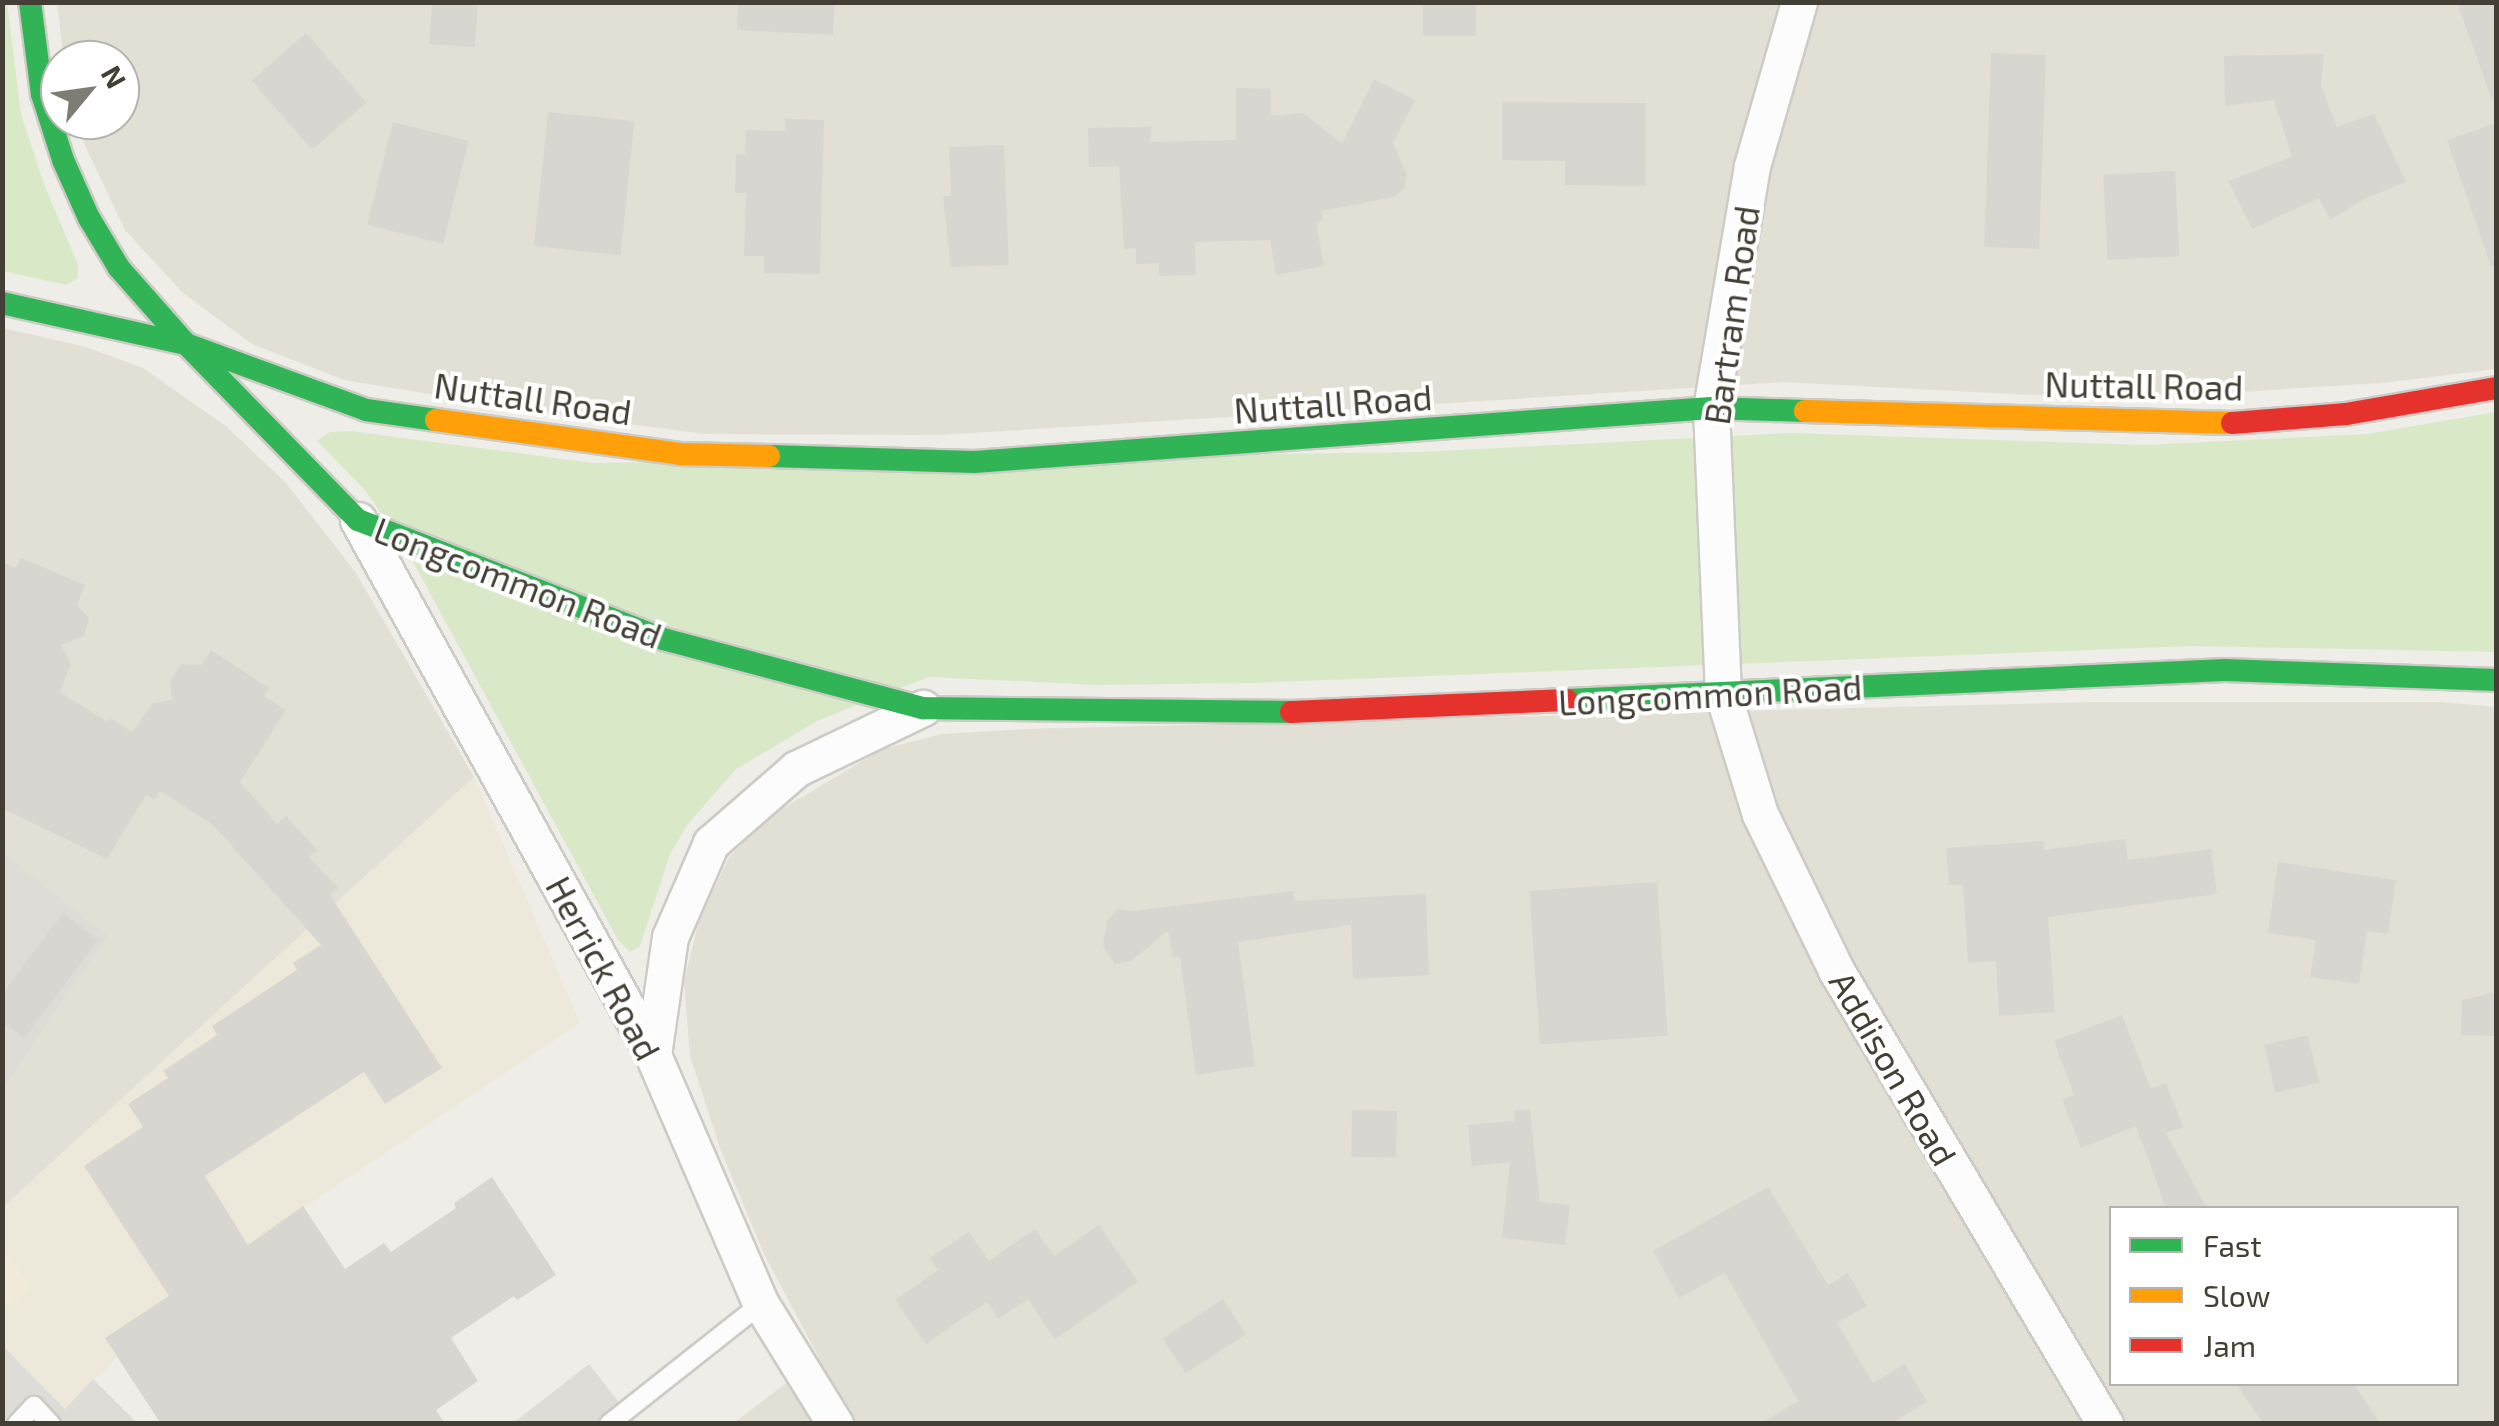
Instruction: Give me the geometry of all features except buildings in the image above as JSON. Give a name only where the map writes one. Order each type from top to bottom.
[{"type":"street","name":"Longcommon Road","points":[[30,2],[42,94],[63,160],[89,218],[119,268],[186,344],[358,520],[663,639],[923,708],[1252,714],[2225,670],[2496,680]]},
{"type":"street","name":"Bartram Road","points":[[1723,694],[1712,408],[1752,166],[1799,2]]},
{"type":"street","points":[[2,303],[186,344]]},
{"type":"street","name":"Nuttall Road","points":[[186,344],[366,410],[680,454],[974,462],[1341,439],[1712,408],[2229,423],[2346,414],[2496,388]]},
{"type":"street","name":"Herrick Road","points":[[358,520],[653,1055],[761,1304],[835,1424]]},
{"type":"street","name":"Addison Road","points":[[1723,694],[1760,814],[1836,970],[2104,1424]]},
{"type":"street","name":"Longcommon Road","points":[[653,1055],[670,937],[711,844],[796,769],[923,708]]},
{"type":"lane","points":[[608,1424],[761,1304]]},
{"type":"lane","points":[[16,1424],[34,1406],[51,1424]]},
{"type":"shaded area","points":[[57,3],[2496,3],[2496,369],[2382,383],[2209,394],[2033,395],[1782,382],[941,435],[706,434],[566,416],[344,380],[252,344],[183,293],[125,230],[82,140],[140,140],[140,40],[62,40]]},
{"type":"shaded area","points":[[3,328],[86,347],[143,368],[227,427],[286,483],[356,573],[474,777],[3,1207]]},
{"type":"shaded area","points":[[2092,702],[2439,702],[2496,707],[2496,1423],[734,1423],[819,1358],[764,1254],[720,1148],[690,1056],[684,982],[698,924],[729,857],[775,813],[883,749],[942,734]]},
{"type":"shaded area","points":[[474,777],[580,1023],[248,1245],[223,1205],[194,1280],[66,1409],[3,1346],[3,1308],[33,1288],[3,1251],[3,1207]]},
{"type":"shaded area","points":[[3,853],[107,936],[3,1089]]},
{"type":"shaded area","points":[[2,1251],[33,1288],[3,1308],[2,1308]]},
{"type":"shaded area","points":[[5,1348],[65,1409],[93,1379],[137,1423],[3,1424]]},
{"type":"shaded area","points":[[589,1364],[635,1423],[512,1424]]},
{"type":"green space","points":[[7,2],[21,114],[44,184],[78,265],[78,278],[67,285],[3,271],[2,3]]},
{"type":"green space","points":[[2496,412],[2496,652],[2192,646],[1250,683],[1098,685],[929,677],[819,720],[736,769],[688,824],[670,854],[640,946],[630,952],[618,940],[405,547],[364,489],[317,441],[330,432],[350,431],[593,463],[1421,452],[1791,433],[2145,445],[2367,434]]},
{"type":"traffic: fast","points":[[30,2],[42,94],[63,160],[89,218],[119,268],[186,344],[366,410],[436,420]]},
{"type":"traffic: fast","points":[[2,303],[186,344],[358,520],[663,639],[923,708],[1291,712]]},
{"type":"traffic: fast","points":[[769,456],[974,462],[1711,408],[1805,411]]},
{"type":"traffic: fast","points":[[1567,700],[2225,670],[2496,680]]},
{"type":"traffic: slow","points":[[1805,411],[2232,423]]},
{"type":"traffic: slow","points":[[436,420],[680,454],[769,456]]},
{"type":"traffic: jam","points":[[2232,423],[2346,414],[2496,388]]},
{"type":"traffic: jam","points":[[1291,712],[1567,700]]}]
